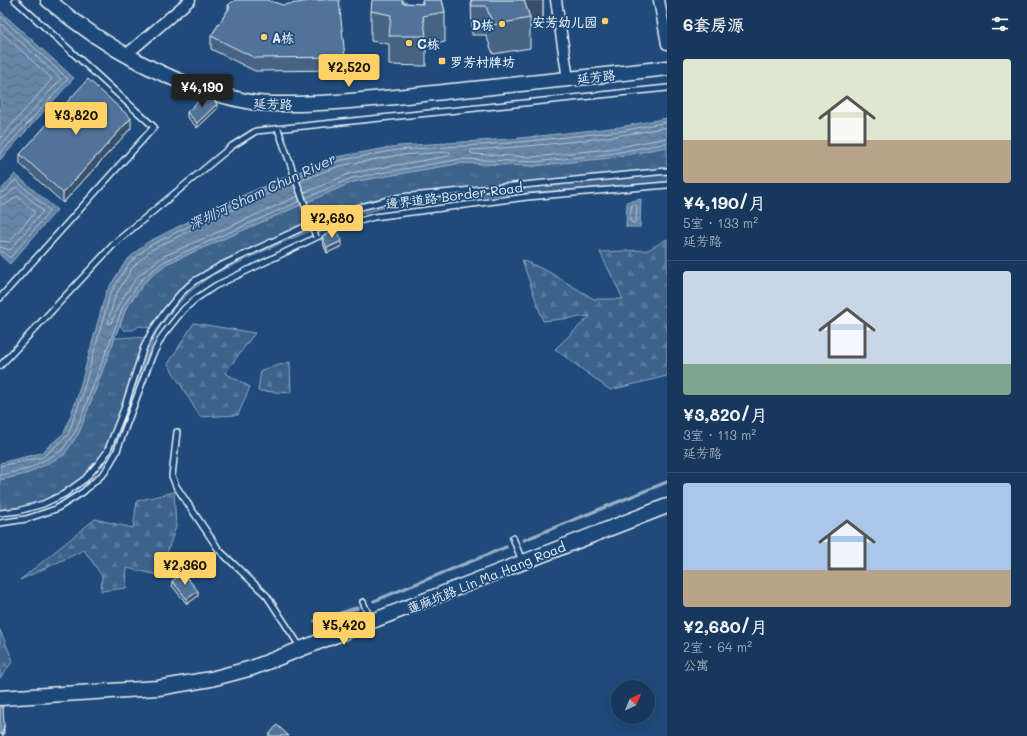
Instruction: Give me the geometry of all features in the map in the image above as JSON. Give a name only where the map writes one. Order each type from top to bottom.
[{"type":"street","name":"延芳路","points":[[48,0],[71,20],[96,38],[126,55],[187,83],[223,96],[248,102],[318,104],[667,68]]},
{"type":"street","points":[[126,55],[190,0]]},
{"type":"street","points":[[556,0],[568,79]]},
{"type":"street","points":[[659,0],[667,44]]},
{"type":"street","name":"蓮麻坑路 Lin Ma Hang Road","points":[[0,698],[127,691],[211,679],[252,668],[667,506]]},
{"type":"lane","points":[[0,298],[154,127],[15,0]]},
{"type":"lane","points":[[0,366],[16,351],[116,242],[232,146],[256,131],[667,88]]},
{"type":"lane","points":[[278,129],[316,237]]},
{"type":"lane","points":[[0,513],[18,511],[43,504],[64,494],[84,479],[99,463],[107,452],[124,409],[144,347],[152,331],[166,311],[193,282],[220,266],[332,214],[401,197],[667,171]]},
{"type":"lane","name":"邊界道路 Border Road","points":[[0,523],[26,519],[56,509],[83,492],[105,472],[116,453],[158,343],[172,322],[187,306],[215,286],[316,237],[356,221],[393,213],[527,196],[667,185]]},
{"type":"lane","points":[[177,432],[172,476],[176,486],[219,550],[267,596],[302,648]]},
{"type":"lane","points":[[513,538],[522,562]]},
{"type":"lane","points":[[363,602],[372,622]]},
{"type":"green space","points":[[667,146],[667,182],[402,203],[336,220],[212,275],[192,290],[175,307],[157,331],[113,446],[104,464],[84,484],[55,501],[28,512],[0,516],[0,480],[29,473],[78,435],[115,338],[142,338],[146,336],[151,328],[139,326],[133,330],[124,330],[120,326],[126,308],[147,280],[166,264],[355,181],[462,163],[534,166]]},
{"type":"green space","points":[[667,239],[667,376],[610,390],[555,349],[590,316],[543,321],[522,260],[547,271],[594,299],[623,299],[600,252],[648,250]]},
{"type":"green space","points":[[194,323],[255,333],[225,373],[250,387],[238,415],[200,417],[168,364]]},
{"type":"green space","points":[[290,362],[291,393],[258,391],[261,370]]},
{"type":"green space","points":[[174,492],[176,527],[159,575],[127,568],[126,588],[101,591],[102,576],[84,550],[20,580],[95,519],[133,528],[137,501]]},
{"type":"green space","points":[[0,630],[13,661],[0,678]]},
{"type":"water","points":[[0,11],[74,78],[0,160]]},
{"type":"water","name":"深圳河 Sham Chun River","points":[[667,118],[667,147],[610,158],[534,166],[462,163],[353,182],[166,264],[144,282],[126,308],[79,433],[64,455],[29,473],[0,480],[0,463],[41,453],[64,433],[77,398],[106,292],[126,261],[146,243],[221,205],[336,157],[398,146],[511,139],[620,127]]},
{"type":"water","points":[[15,174],[57,210],[10,264],[0,255],[0,191]]},
{"type":"water","points":[[641,199],[640,227],[626,227],[627,202]]},
{"type":"building","points":[[235,0],[267,0],[283,5],[317,0],[339,0],[345,57],[255,58],[211,36],[230,7],[228,5]]},
{"type":"building","points":[[372,0],[403,0],[402,3],[423,4],[422,0],[442,0],[445,12],[423,16],[426,36],[389,36],[391,15],[371,11]]},
{"type":"building","points":[[471,0],[524,0],[530,18],[493,25],[486,6],[472,6]]},
{"type":"building","points":[[88,79],[131,118],[63,193],[20,154]]},
{"type":"building","points":[[206,94],[209,95],[217,104],[197,123],[187,112]]},
{"type":"building","points":[[337,230],[342,241],[327,248],[322,236]]},
{"type":"building","points":[[183,573],[198,591],[187,599],[172,581]]},
{"type":"building","points":[[0,707],[3,707],[4,725],[2,734],[0,734]]},
{"type":"building","points":[[277,725],[289,736],[268,736]]},
{"type":"waterway","points":[[524,540],[667,482]]},
{"type":"waterway","points":[[374,601],[506,547]]},
{"type":"waterway","points":[[315,621],[357,608]]},
{"type":"place","name":"安芳幼儿园","points":[[605,21]]},
{"type":"place","name":"D栋","points":[[502,24]]},
{"type":"place","name":"A栋","points":[[264,37]]},
{"type":"place","name":"C栋","points":[[409,43]]},
{"type":"place","name":"罗芳村牌坊","points":[[442,61]]}]
